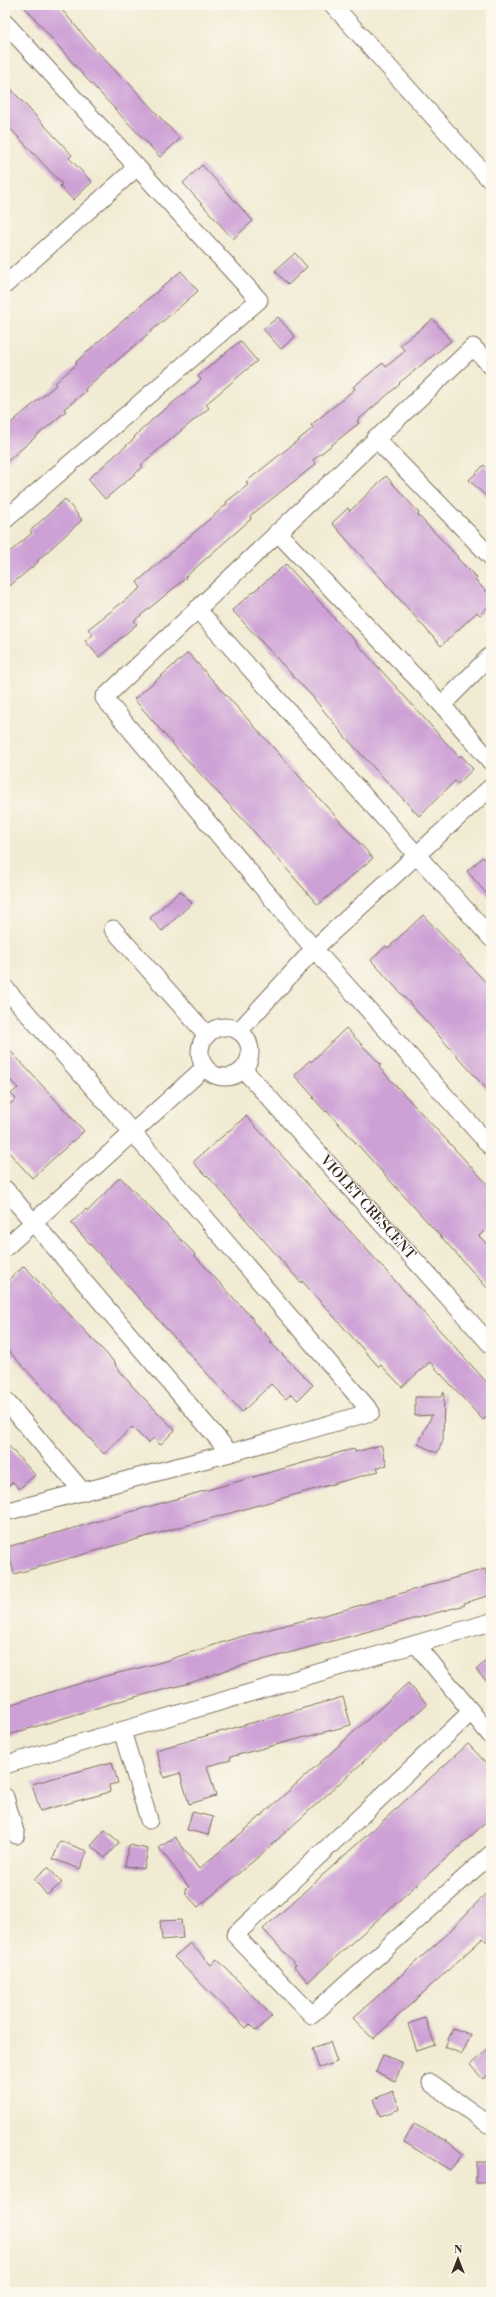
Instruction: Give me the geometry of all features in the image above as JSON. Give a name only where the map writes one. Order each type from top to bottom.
[{"type":"street","points":[[333,5],[491,181]]},
{"type":"street","points":[[5,23],[136,168],[260,300],[5,520]]},
{"type":"street","points":[[5,285],[136,168]]},
{"type":"street","points":[[491,366],[473,347],[375,438],[104,698],[314,949],[491,1147]]},
{"type":"street","points":[[375,438],[491,557]]},
{"type":"street","points":[[277,532],[442,705],[491,762]]},
{"type":"street","points":[[197,609],[491,938]]},
{"type":"street","points":[[442,705],[491,655]]},
{"type":"street","points":[[239,1031],[314,949],[491,787]]},
{"type":"street","points":[[113,929],[206,1035]]},
{"type":"street","points":[[5,988],[133,1133],[371,1412],[230,1453],[5,1512]]},
{"type":"street","points":[[222,1027],[239,1031],[246,1036],[250,1045],[250,1058],[244,1070],[236,1076],[219,1077],[204,1068],[200,1051],[201,1042],[206,1035],[222,1027]]},
{"type":"street","points":[[5,1248],[204,1068]]},
{"type":"street","name":"VIOLET CRESCENT","points":[[244,1070],[491,1345]]},
{"type":"street","points":[[5,1190],[230,1453]]},
{"type":"street","points":[[5,1400],[83,1492]]},
{"type":"street","points":[[5,1765],[491,1622]]},
{"type":"street","points":[[416,1644],[491,1736]]},
{"type":"street","points":[[471,1712],[235,1935],[312,2014],[490,1855]]},
{"type":"street","points":[[122,1731],[149,1820]]},
{"type":"street","points":[[5,1797],[16,1835]]},
{"type":"street","points":[[431,2083],[488,2124],[491,2120]]},
{"type":"building","points":[[23,5],[58,5],[94,48],[124,80],[125,79],[180,139],[160,157],[84,76]]},
{"type":"building","points":[[5,83],[72,155],[69,158],[92,182],[73,200],[60,186],[62,184],[5,123]]},
{"type":"building","points":[[202,165],[253,221],[233,239],[183,183]]},
{"type":"building","points":[[295,253],[307,267],[288,285],[275,271]]},
{"type":"building","points":[[181,271],[198,291],[106,370],[85,389],[86,391],[64,409],[66,411],[5,463],[5,428],[56,385],[55,383],[77,364],[76,362],[98,342]]},
{"type":"building","points":[[278,317],[295,337],[281,349],[263,329]]},
{"type":"building","points":[[433,319],[451,341],[399,383],[400,384],[357,421],[359,423],[313,460],[316,464],[250,516],[251,519],[185,577],[186,578],[134,621],[137,624],[99,657],[85,641],[93,635],[88,629],[141,588],[137,582],[227,504],[226,502],[248,485],[246,482],[313,428],[311,425],[355,389],[353,387],[383,363],[386,367],[405,351],[400,345]]},
{"type":"building","points":[[240,341],[257,361],[206,404],[209,408],[141,465],[143,467],[105,499],[88,479],[135,438],[134,437],[154,418],[201,380],[198,376]]},
{"type":"building","points":[[484,465],[491,472],[491,501],[469,480]]},
{"type":"building","points":[[386,476],[419,513],[418,515],[477,578],[475,580],[491,596],[491,603],[480,615],[477,612],[441,646],[332,523],[348,508],[350,511]]},
{"type":"building","points":[[65,499],[82,520],[37,561],[38,562],[5,590],[5,556],[32,533],[30,531]]},
{"type":"building","points":[[286,564],[459,757],[461,755],[473,769],[458,784],[455,781],[419,816],[346,738],[311,695],[232,610]]},
{"type":"building","points":[[188,653],[373,858],[318,905],[250,827],[177,749],[134,699]]},
{"type":"building","points":[[483,857],[491,867],[491,899],[467,871]]},
{"type":"building","points":[[180,891],[192,903],[162,931],[150,918]]},
{"type":"building","points":[[423,915],[491,988],[491,1094],[371,960],[386,946],[388,948]]},
{"type":"building","points":[[346,1028],[381,1065],[379,1067],[398,1088],[491,1188],[491,1224],[479,1236],[491,1248],[491,1292],[327,1111],[326,1112],[313,1098],[314,1097],[294,1075],[310,1060],[311,1062]]},
{"type":"building","points":[[5,1045],[84,1131],[32,1178],[5,1148],[5,1108],[16,1099],[11,1094],[18,1088],[5,1075]]},
{"type":"building","points":[[246,1116],[491,1387],[491,1413],[483,1420],[430,1362],[402,1387],[381,1365],[379,1367],[302,1281],[301,1283],[207,1175],[206,1176],[193,1162]]},
{"type":"building","points":[[120,1177],[195,1254],[194,1255],[253,1319],[252,1321],[272,1341],[270,1342],[313,1385],[298,1400],[291,1394],[286,1399],[271,1384],[242,1412],[71,1223],[86,1209],[88,1211]]},
{"type":"building","points":[[24,1266],[116,1364],[115,1365],[134,1388],[175,1430],[160,1445],[154,1438],[148,1443],[132,1427],[104,1454],[5,1347],[5,1283]]},
{"type":"building","points":[[444,1392],[443,1441],[437,1453],[418,1444],[432,1415],[415,1416],[415,1397],[441,1397]]},
{"type":"building","points":[[5,1442],[35,1475],[19,1489],[13,1482],[5,1489]]},
{"type":"building","points":[[381,1445],[387,1465],[377,1468],[379,1471],[14,1574],[7,1547],[345,1451],[354,1449],[355,1452]]},
{"type":"building","points":[[485,1569],[491,1595],[464,1603],[465,1605],[226,1670],[190,1683],[116,1702],[5,1736],[5,1706],[98,1678],[155,1664],[236,1638],[347,1609]]},
{"type":"building","points":[[491,1656],[491,1686],[476,1670]]},
{"type":"building","points":[[408,1683],[427,1704],[257,1858],[198,1907],[186,1894],[186,1889],[189,1887],[159,1848],[175,1837],[199,1869],[252,1824]]},
{"type":"building","points":[[343,1697],[351,1725],[230,1757],[231,1760],[207,1766],[216,1796],[189,1804],[180,1773],[164,1778],[156,1750]]},
{"type":"building","points":[[468,1744],[491,1768],[491,1818],[308,1982],[294,1966],[296,1965],[263,1929]]},
{"type":"building","points":[[112,1762],[118,1783],[109,1785],[110,1792],[40,1811],[32,1784]]},
{"type":"building","points":[[192,1812],[213,1817],[208,1835],[187,1830]]},
{"type":"building","points":[[105,1830],[119,1842],[105,1858],[91,1846]]},
{"type":"building","points":[[60,1841],[87,1851],[80,1869],[53,1859]]},
{"type":"building","points":[[129,1845],[148,1849],[144,1869],[125,1866]]},
{"type":"building","points":[[48,1867],[62,1883],[47,1895],[34,1879]]},
{"type":"building","points":[[491,1888],[491,1945],[483,1938],[373,2039],[353,2018],[445,1936]]},
{"type":"building","points":[[181,1920],[183,1938],[162,1940],[160,1921]]},
{"type":"building","points":[[190,1943],[211,1965],[217,1959],[272,2016],[256,2031],[250,2024],[246,2028],[174,1957]]},
{"type":"building","points":[[425,2018],[435,2045],[417,2051],[408,2024]]},
{"type":"building","points":[[453,2028],[471,2035],[462,2054],[445,2047]]},
{"type":"building","points":[[330,2042],[337,2062],[319,2068],[312,2048]]},
{"type":"building","points":[[491,2046],[491,2072],[483,2079],[470,2065]]},
{"type":"building","points":[[383,2055],[403,2063],[395,2081],[376,2072]]},
{"type":"building","points":[[393,2091],[400,2109],[380,2116],[374,2099]]},
{"type":"building","points":[[414,2124],[448,2142],[463,2154],[450,2170],[404,2142]]},
{"type":"building","points":[[476,2162],[491,2162],[491,2183],[476,2183]]}]
